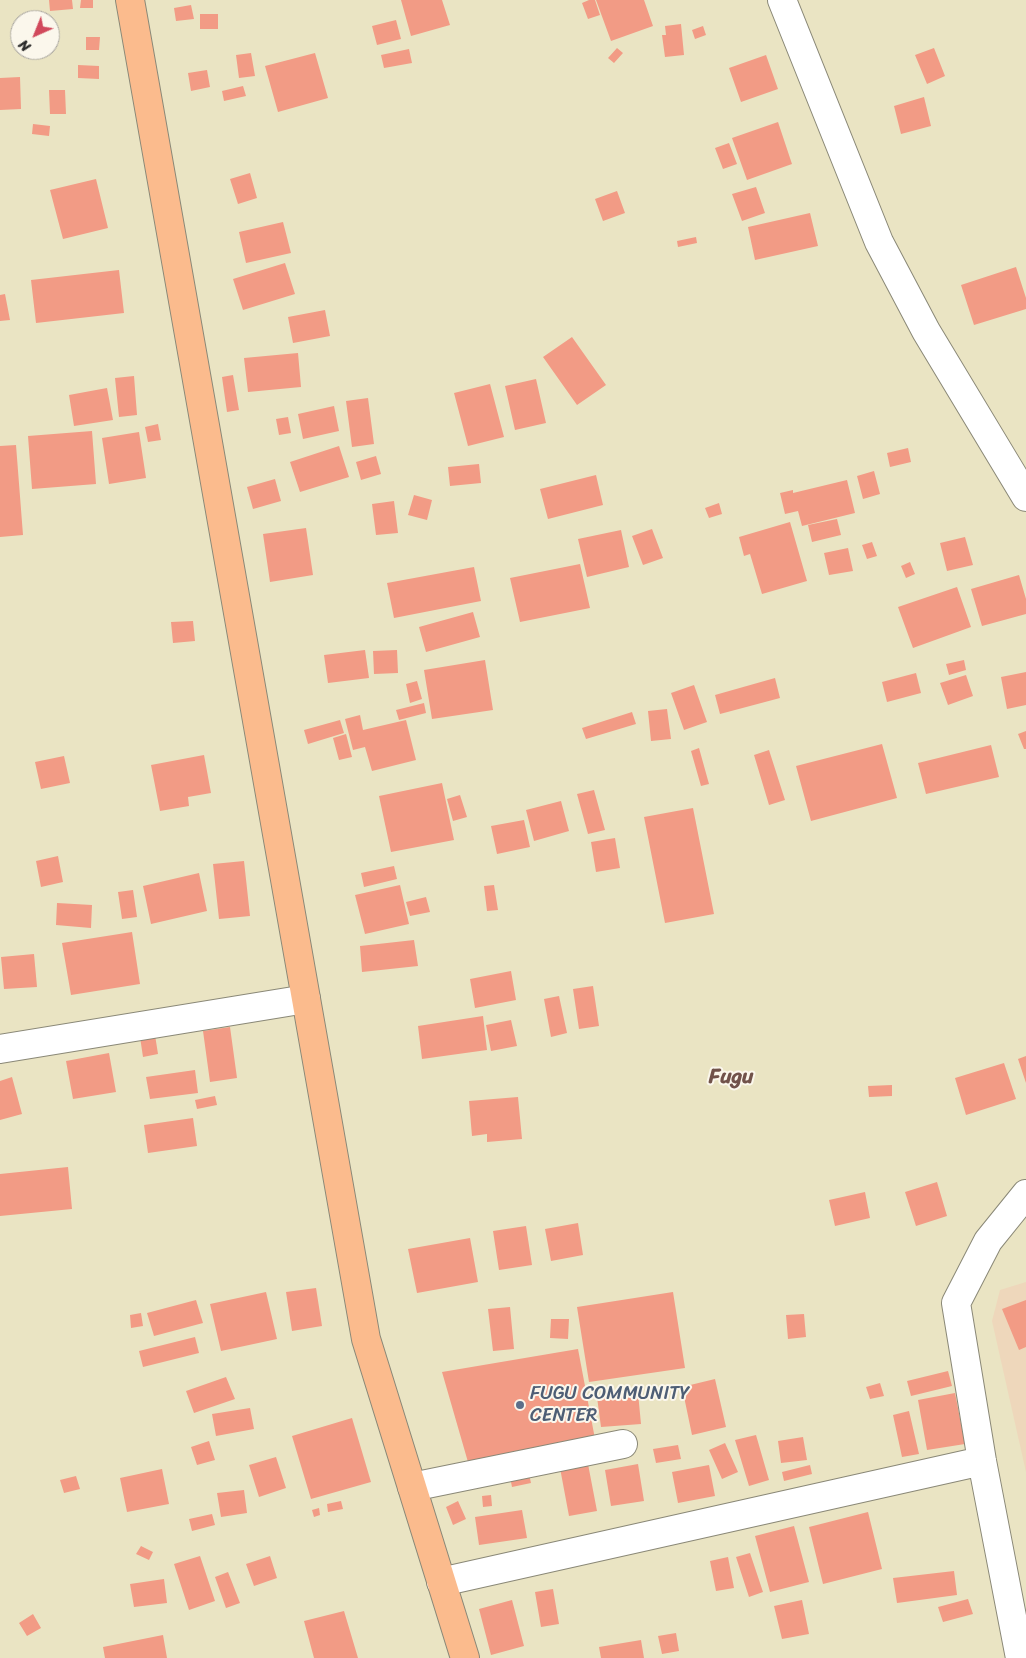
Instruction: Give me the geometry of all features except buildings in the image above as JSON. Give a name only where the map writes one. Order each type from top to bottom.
[{"type":"main road","points":[[130,0],[366,1339],[465,1658]]},
{"type":"street","points":[[782,0],[879,242],[926,331],[1026,497]]},
{"type":"street","points":[[0,1048],[306,999]]},
{"type":"street","points":[[1020,1658],[982,1460],[956,1303],[988,1241],[1026,1194]]},
{"type":"street","points":[[412,1487],[623,1444]]},
{"type":"street","points":[[441,1582],[982,1460]]},
{"type":"shaded area","points":[[1026,1282],[1026,1472],[992,1321],[1000,1290]]},
{"type":"place","name":"FUGU COMMUNITY CENTER","points":[[520,1405]]},
{"type":"district","name":"Fugu","points":[[731,1078]]}]
